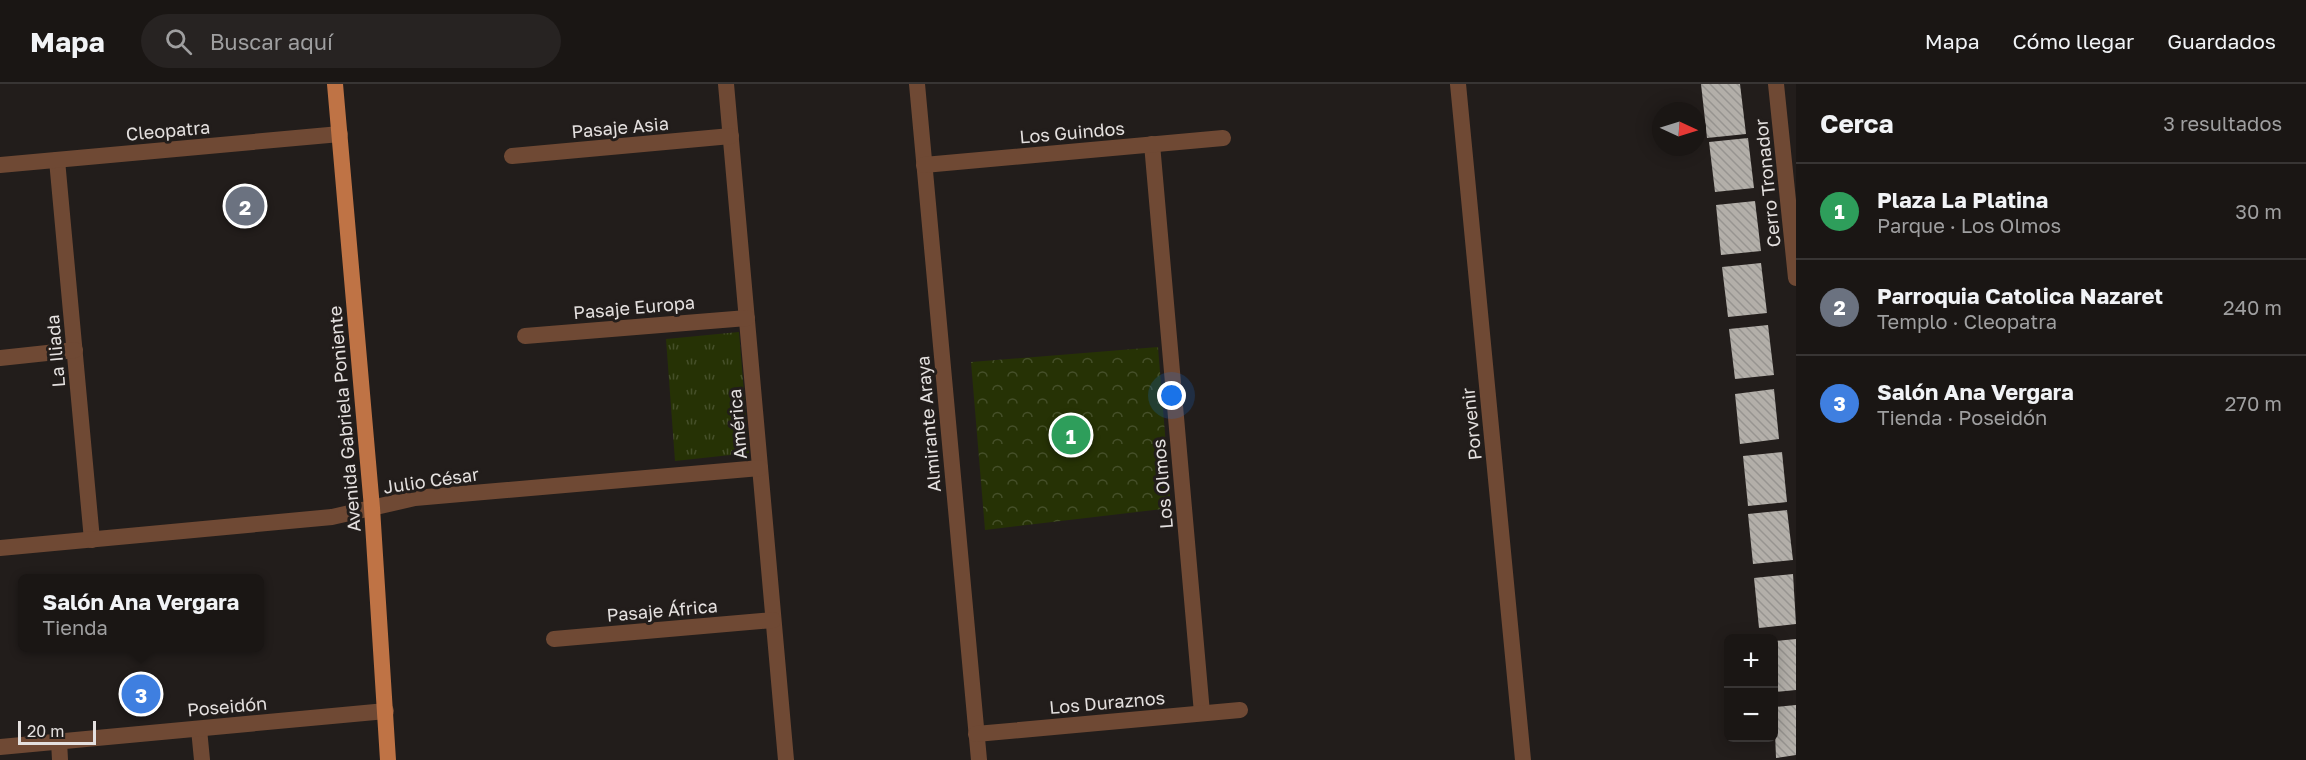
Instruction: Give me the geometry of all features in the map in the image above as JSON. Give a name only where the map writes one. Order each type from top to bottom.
[{"type":"main road","name":"Avenida Gabriela Poniente","points":[[335,84],[372,508],[390,757]]},
{"type":"street","name":"América","points":[[726,84],[786,760]]},
{"type":"street","name":"Almirante Araya","points":[[917,84],[979,760]]},
{"type":"street","name":"Porvenir","points":[[1458,84],[1523,760]]},
{"type":"street","name":"Cerro Tronador","points":[[1776,84],[1796,278]]},
{"type":"street","name":"Cleopatra","points":[[0,165],[340,134]]},
{"type":"street","name":"Pasaje Asia","points":[[512,156],[731,136]]},
{"type":"street","name":"Los Guindos","points":[[924,165],[1223,138]]},
{"type":"street","name":"Los Olmos","points":[[1152,144],[1202,714]]},
{"type":"street","name":"La Iliada","points":[[57,160],[92,540]]},
{"type":"street","name":"Pasaje Europa","points":[[525,336],[747,318]]},
{"type":"street","points":[[0,357],[75,350]]},
{"type":"street","name":"Julio César","points":[[0,548],[332,517],[415,498],[760,468]]},
{"type":"street","name":"Pasaje África","points":[[554,639],[773,620]]},
{"type":"street","name":"Los Duraznos","points":[[976,734],[1240,710]]},
{"type":"street","name":"Poseidón","points":[[0,747],[386,711]]},
{"type":"street","points":[[199,729],[202,760]]},
{"type":"street","points":[[58,741],[60,760]]},
{"type":"green space","points":[[739,332],[749,453],[675,461],[666,339]]},
{"type":"green space","points":[[1158,347],[1171,508],[985,530],[971,362]]},
{"type":"building","points":[[1701,84],[1740,84],[1746,134],[1707,138],[1706,102],[1703,102]]},
{"type":"building","points":[[1748,138],[1754,188],[1715,192],[1709,142]]},
{"type":"building","points":[[1755,201],[1761,251],[1721,255],[1716,205]]},
{"type":"building","points":[[1761,263],[1767,313],[1728,317],[1722,267]]},
{"type":"building","points":[[1768,325],[1774,375],[1735,379],[1729,329]]},
{"type":"building","points":[[1774,389],[1779,439],[1740,444],[1735,394]]},
{"type":"building","points":[[1782,452],[1787,502],[1748,506],[1743,456]]},
{"type":"building","points":[[1787,510],[1793,560],[1753,564],[1748,514]]},
{"type":"building","points":[[1793,574],[1796,624],[1759,628],[1754,578]]},
{"type":"building","points":[[1796,639],[1796,690],[1778,692],[1778,641]]},
{"type":"building","points":[[1796,705],[1796,755],[1776,758],[1778,707]]},
{"type":"place","name":"Parroquia Catolica Nazaret","points":[[245,206]]},
{"type":"place","name":"Plaza La Platina","points":[[1071,435]]},
{"type":"place","name":"Salón Ana Vergara","points":[[141,694]]}]
